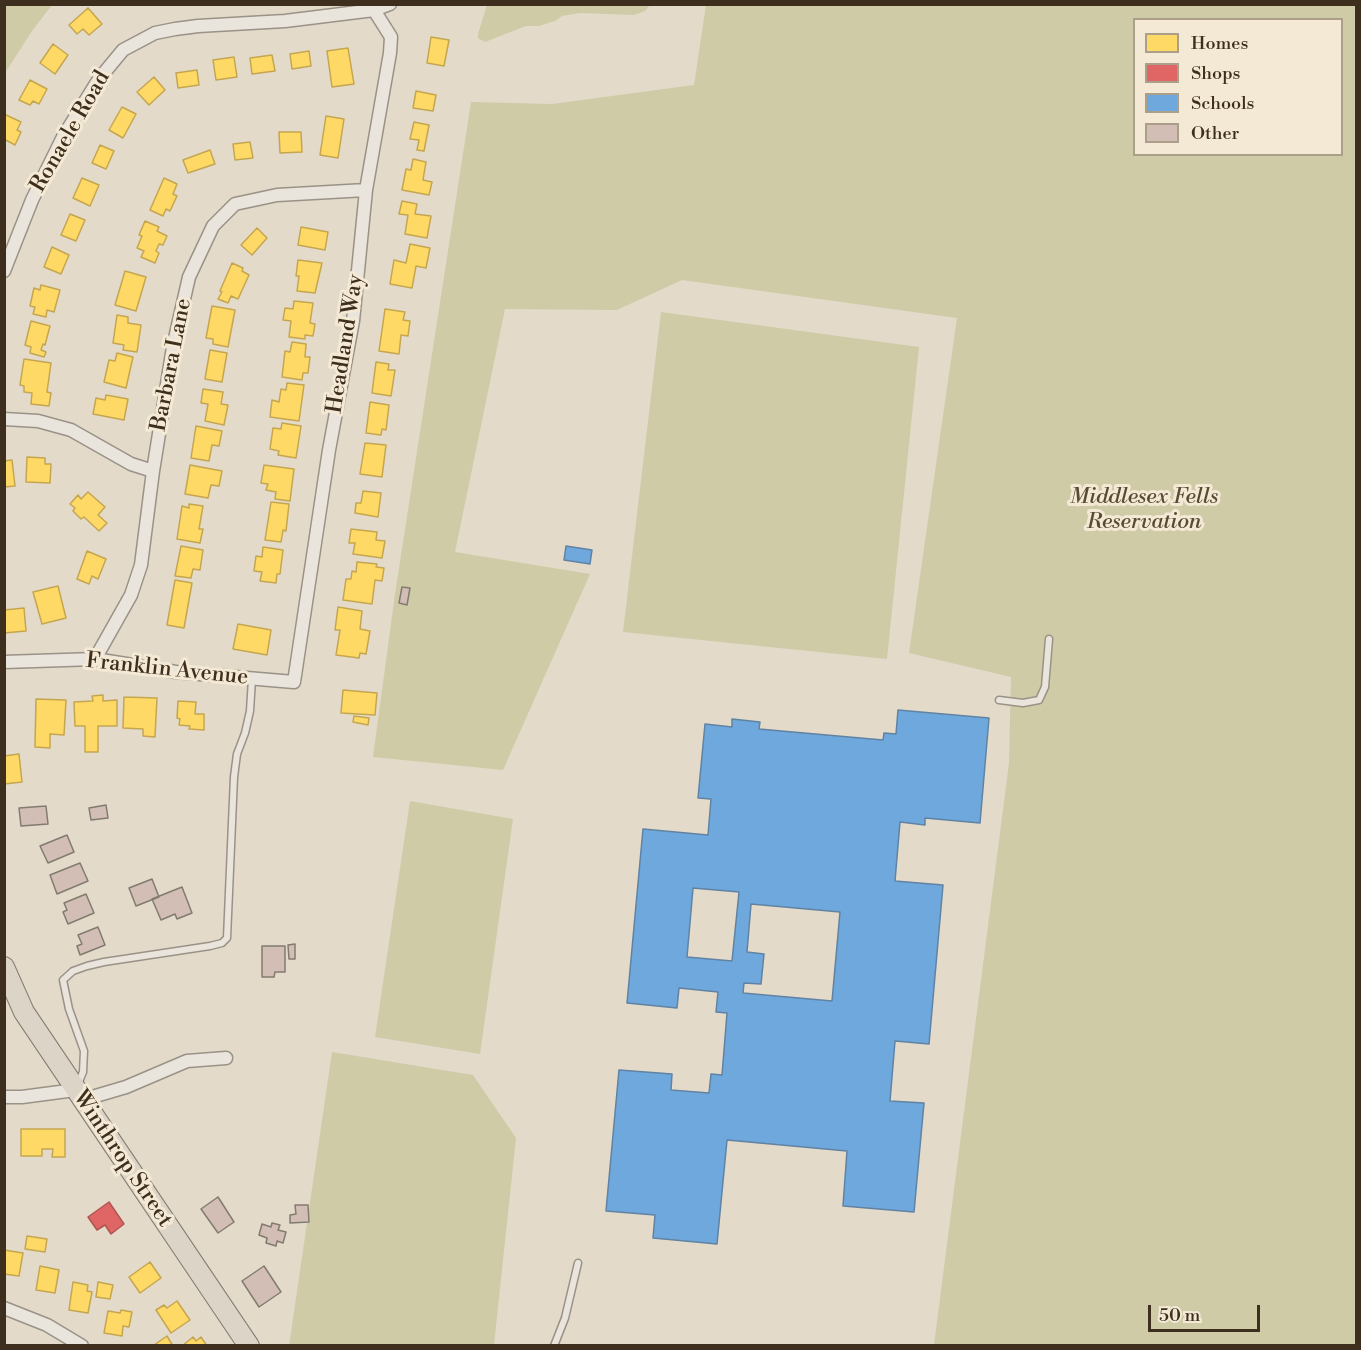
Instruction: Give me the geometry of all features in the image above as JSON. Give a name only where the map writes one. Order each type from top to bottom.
[{"type":"main road","name":"Winthrop Street","points":[[4,967],[13,1004],[79,1095],[249,1346]]},
{"type":"street","name":"Ronaele Road","points":[[4,271],[32,200],[63,137],[99,79],[123,50],[155,33],[190,27],[285,21],[374,10],[390,4]]},
{"type":"street","name":"Headland Way","points":[[294,682],[329,450],[353,321],[366,190],[391,37],[374,10]]},
{"type":"street","name":"Barbara Lane","points":[[95,659],[131,596],[139,574],[173,347],[189,277],[213,226],[235,204],[277,195],[366,190]]},
{"type":"street","points":[[4,419],[38,421],[71,430],[131,464],[153,471]]},
{"type":"street","name":"Franklin Avenue","points":[[4,662],[95,659],[177,672],[294,682]]},
{"type":"street","points":[[4,1097],[79,1095],[126,1087],[187,1061],[226,1058]]},
{"type":"street","points":[[4,1308],[47,1325],[81,1346]]},
{"type":"lane","points":[[999,700],[1023,703],[1039,700],[1045,687],[1049,639]]},
{"type":"lane","points":[[79,1095],[84,1052],[69,1009],[63,980],[73,971],[96,964],[210,946],[222,943],[227,938],[234,777],[237,754],[250,711],[252,679]]},
{"type":"lane","points":[[554,1346],[565,1318],[578,1263]]},
{"type":"green space","points":[[5,4],[52,5],[5,73]]},
{"type":"green space","points":[[487,4],[650,5],[645,11],[634,15],[580,13],[562,16],[555,21],[539,26],[526,26],[485,42],[478,38],[478,34]]},
{"type":"green space","name":"Middlesex Fells Reservation","points":[[706,5],[1356,5],[1356,1345],[934,1345],[1009,763],[1011,677],[909,653],[957,318],[682,280],[617,310],[505,309],[455,552],[590,574],[503,770],[373,757],[395,594],[471,102],[552,104],[694,85]]},
{"type":"green space","points":[[661,312],[919,347],[887,659],[623,632]]},
{"type":"green space","points":[[410,801],[513,819],[480,1054],[375,1037]]},
{"type":"green space","points":[[332,1052],[473,1075],[516,1138],[494,1345],[289,1346]]},
{"type":"building: Homes","points":[[88,8],[102,24],[89,35],[83,29],[77,34],[69,25]]},
{"type":"building: Homes","points":[[431,37],[449,40],[444,66],[427,63]]},
{"type":"building: Homes","points":[[53,44],[68,55],[55,74],[40,63]]},
{"type":"building: Homes","points":[[348,48],[354,84],[332,87],[327,51]]},
{"type":"building: Homes","points":[[309,51],[311,66],[292,69],[290,54]]},
{"type":"building: Homes","points":[[272,55],[275,71],[252,74],[250,58]]},
{"type":"building: Homes","points":[[234,57],[237,77],[216,80],[213,60]]},
{"type":"building: Homes","points":[[197,70],[199,85],[178,88],[176,73]]},
{"type":"building: Homes","points":[[154,77],[165,90],[149,105],[137,92]]},
{"type":"building: Homes","points":[[30,80],[47,89],[39,104],[33,101],[30,105],[19,100]]},
{"type":"building: Homes","points":[[416,91],[436,95],[433,111],[413,108]]},
{"type":"building: Homes","points":[[122,107],[136,114],[123,138],[109,130]]},
{"type":"building: Homes","points":[[4,114],[21,122],[17,130],[21,132],[15,145],[4,139]]},
{"type":"building: Homes","points":[[326,116],[344,119],[338,158],[320,155]]},
{"type":"building: Homes","points":[[414,122],[429,125],[424,151],[417,150],[419,140],[410,139]]},
{"type":"building: Homes","points":[[279,132],[301,132],[302,152],[280,153]]},
{"type":"building: Homes","points":[[250,142],[253,158],[235,160],[233,144]]},
{"type":"building: Homes","points":[[100,145],[114,151],[106,169],[92,163]]},
{"type":"building: Homes","points":[[210,150],[215,164],[188,173],[183,160]]},
{"type":"building: Homes","points":[[413,159],[426,162],[423,180],[432,182],[429,195],[402,190],[406,169],[411,170]]},
{"type":"building: Homes","points":[[82,178],[99,185],[90,206],[73,198]]},
{"type":"building: Homes","points":[[164,178],[177,184],[173,194],[177,196],[170,211],[166,209],[163,216],[150,210]]},
{"type":"building: Homes","points":[[402,201],[417,204],[415,214],[431,216],[427,238],[405,234],[408,215],[399,214]]},
{"type":"building: Homes","points":[[70,214],[85,220],[76,241],[61,235]]},
{"type":"building: Homes","points":[[145,221],[159,227],[157,231],[167,236],[163,245],[159,244],[156,251],[159,253],[155,263],[141,257],[144,251],[137,248]]},
{"type":"building: Homes","points":[[301,227],[328,232],[325,250],[298,245]]},
{"type":"building: Homes","points":[[257,228],[267,238],[252,255],[241,245]]},
{"type":"building: Homes","points":[[410,244],[430,248],[426,268],[416,266],[412,288],[390,284],[394,260],[406,263]]},
{"type":"building: Homes","points":[[52,247],[69,255],[61,274],[44,267]]},
{"type":"building: Homes","points":[[298,260],[322,263],[315,293],[297,291]]},
{"type":"building: Homes","points":[[232,263],[243,268],[242,271],[249,275],[238,299],[231,296],[228,303],[218,299]]},
{"type":"building: Homes","points":[[125,271],[146,277],[136,311],[115,305]]},
{"type":"building: Homes","points":[[41,285],[60,290],[54,312],[47,310],[46,317],[33,314],[35,307],[30,306],[34,288],[40,290]]},
{"type":"building: Homes","points":[[294,301],[313,303],[310,323],[315,324],[313,336],[305,335],[305,339],[289,337],[291,321],[283,320],[285,308],[293,309]]},
{"type":"building: Homes","points":[[212,306],[235,310],[228,347],[213,344],[213,339],[206,338]]},
{"type":"building: Homes","points":[[385,309],[405,312],[403,320],[410,321],[408,336],[401,335],[399,354],[379,351]]},
{"type":"building: Homes","points":[[117,315],[128,317],[128,323],[141,325],[137,352],[123,350],[124,345],[113,343]]},
{"type":"building: Homes","points":[[31,321],[50,326],[45,345],[43,344],[41,350],[46,352],[44,357],[30,353],[31,347],[25,345]]},
{"type":"building: Homes","points":[[292,342],[306,344],[305,357],[310,357],[308,373],[303,373],[302,380],[282,377],[285,351],[290,352]]},
{"type":"building: Homes","points":[[210,350],[227,353],[222,382],[205,379]]},
{"type":"building: Homes","points":[[117,353],[133,357],[126,388],[104,382],[109,360],[115,361]]},
{"type":"building: Homes","points":[[24,359],[51,363],[47,392],[51,393],[49,406],[31,404],[32,393],[24,392],[24,386],[20,385]]},
{"type":"building: Homes","points":[[376,362],[389,364],[388,370],[395,370],[391,396],[372,393]]},
{"type":"building: Homes","points":[[287,383],[304,385],[299,421],[270,417],[272,400],[279,402],[281,389],[286,390]]},
{"type":"building: Homes","points":[[203,389],[223,392],[221,404],[228,405],[224,425],[205,421],[208,404],[201,403]]},
{"type":"building: Homes","points":[[106,395],[128,399],[124,420],[93,414],[96,398],[105,400]]},
{"type":"building: Homes","points":[[370,402],[389,405],[386,430],[382,429],[381,435],[366,433]]},
{"type":"building: Homes","points":[[282,423],[301,426],[296,458],[278,455],[279,451],[270,449],[273,428],[281,429]]},
{"type":"building: Homes","points":[[196,426],[222,431],[219,446],[212,445],[209,461],[191,458]]},
{"type":"building: Homes","points":[[365,443],[386,445],[382,477],[360,474]]},
{"type":"building: Homes","points":[[27,457],[45,458],[45,464],[51,464],[50,483],[26,482]]},
{"type":"building: Homes","points":[[12,460],[15,486],[4,487],[4,461]]},
{"type":"building: Homes","points":[[190,465],[222,471],[219,486],[211,485],[208,498],[185,494]]},
{"type":"building: Homes","points":[[264,465],[294,469],[290,501],[275,499],[276,492],[266,490],[268,484],[261,483]]},
{"type":"building: Homes","points":[[363,491],[381,493],[378,517],[355,513],[356,503],[361,503]]},
{"type":"building: Homes","points":[[88,492],[105,507],[98,515],[107,523],[99,531],[84,517],[81,519],[70,504],[78,495],[81,499]]},
{"type":"building: Homes","points":[[271,502],[289,504],[286,531],[283,530],[281,542],[265,540]]},
{"type":"building: Homes","points":[[189,504],[203,506],[199,529],[203,529],[200,543],[177,539],[182,506],[189,508]]},
{"type":"building: Homes","points":[[351,529],[377,532],[376,540],[385,541],[382,558],[353,554],[355,543],[349,543]]},
{"type":"building: Homes","points":[[181,546],[203,550],[200,570],[193,569],[191,578],[175,576]]},
{"type":"building: Homes","points":[[263,547],[283,550],[280,574],[277,574],[276,583],[260,581],[262,572],[254,571],[256,556],[262,557]]},
{"type":"building: Homes","points":[[87,551],[106,559],[98,579],[92,576],[89,584],[77,579]]},
{"type":"building: Homes","points":[[357,562],[377,564],[376,567],[384,568],[382,581],[375,580],[372,604],[343,600],[346,579],[351,579],[352,571],[356,572]]},
{"type":"building: Homes","points":[[175,580],[192,583],[184,628],[167,625]]},
{"type":"building: Homes","points":[[58,586],[66,618],[42,624],[33,592]]},
{"type":"building: Homes","points":[[338,607],[362,611],[360,629],[370,631],[366,654],[360,653],[359,658],[336,655],[340,630],[335,630]]},
{"type":"building: Homes","points":[[24,608],[26,631],[4,633],[4,610]]},
{"type":"building: Homes","points":[[238,624],[271,630],[267,655],[233,649]]},
{"type":"building: Homes","points":[[343,690],[377,693],[375,715],[341,713]]},
{"type":"building: Homes","points":[[103,695],[103,701],[117,700],[117,726],[98,726],[98,752],[85,752],[85,726],[75,726],[74,702],[93,701],[92,696]]},
{"type":"building: Homes","points":[[124,697],[157,698],[155,737],[143,736],[143,729],[123,728]]},
{"type":"building: Homes","points":[[36,699],[66,700],[64,735],[50,734],[50,748],[35,747]]},
{"type":"building: Homes","points":[[178,701],[196,702],[195,714],[204,714],[204,730],[189,729],[190,726],[179,725]]},
{"type":"building: Homes","points":[[354,716],[369,718],[368,725],[353,722]]},
{"type":"building: Homes","points":[[19,754],[22,782],[4,784],[4,756]]},
{"type":"building: Homes","points":[[21,1129],[65,1129],[65,1157],[52,1157],[53,1149],[42,1149],[42,1156],[21,1156]]},
{"type":"building: Homes","points":[[27,1236],[47,1239],[45,1252],[25,1249]]},
{"type":"building: Homes","points":[[4,1250],[23,1253],[19,1276],[4,1274]]},
{"type":"building: Homes","points":[[150,1262],[161,1278],[140,1293],[129,1277]]},
{"type":"building: Homes","points":[[40,1266],[59,1270],[55,1293],[36,1290]]},
{"type":"building: Homes","points":[[73,1282],[88,1285],[87,1291],[92,1292],[88,1313],[69,1310]]},
{"type":"building: Homes","points":[[98,1282],[113,1285],[110,1299],[96,1297]]},
{"type":"building: Homes","points":[[177,1301],[190,1320],[171,1333],[156,1310],[164,1305],[167,1308]]},
{"type":"building: Homes","points":[[121,1310],[132,1312],[129,1327],[123,1326],[122,1336],[104,1333],[108,1311],[120,1313]]},
{"type":"building: Homes","points":[[167,1336],[173,1346],[154,1346],[154,1345]]},
{"type":"building: Homes","points":[[193,1337],[196,1341],[201,1337],[207,1346],[182,1346]]},
{"type":"building: Shops","points":[[109,1202],[124,1224],[111,1234],[105,1225],[97,1230],[88,1217]]},
{"type":"building: Schools","points":[[566,546],[592,550],[590,564],[564,560]]},
{"type":"building: Schools","points":[[898,710],[989,718],[980,823],[925,818],[925,825],[900,822],[895,881],[943,885],[929,1044],[895,1041],[890,1101],[924,1103],[914,1212],[843,1206],[847,1151],[727,1140],[717,1244],[653,1238],[655,1215],[606,1211],[619,1070],[672,1074],[671,1090],[709,1093],[711,1074],[722,1075],[727,1013],[716,1012],[718,992],[679,988],[677,1008],[627,1003],[643,829],[708,835],[711,799],[698,798],[705,724],[732,727],[732,719],[760,722],[759,729],[883,740],[884,733],[896,734]],"holes":[[[693,888],[739,892],[732,961],[687,957]],[[751,904],[840,912],[832,1001],[743,993],[744,983],[761,984],[764,954],[747,952]]]},
{"type":"building: Other","points":[[402,587],[410,588],[407,605],[399,603]]},
{"type":"building: Other","points":[[106,805],[108,818],[91,820],[89,808]]},
{"type":"building: Other","points":[[46,806],[48,824],[21,826],[19,808]]},
{"type":"building: Other","points":[[67,835],[74,852],[48,863],[40,846]]},
{"type":"building: Other","points":[[80,863],[88,881],[57,894],[50,875]]},
{"type":"building: Other","points":[[152,879],[159,897],[136,906],[129,888]]},
{"type":"building: Other","points":[[182,887],[192,913],[177,919],[175,914],[161,920],[152,899]]},
{"type":"building: Other","points":[[86,894],[94,913],[68,924],[63,912],[67,910],[64,903]]},
{"type":"building: Other","points":[[98,927],[105,945],[80,955],[77,946],[82,944],[78,935]]},
{"type":"building: Other","points":[[295,944],[295,959],[289,959],[288,945]]},
{"type":"building: Other","points":[[262,946],[285,946],[285,972],[275,972],[274,977],[262,977]]},
{"type":"building: Other","points":[[218,1197],[234,1222],[218,1233],[201,1209]]},
{"type":"building: Other","points":[[295,1205],[308,1205],[309,1222],[290,1223],[290,1215],[296,1214]]},
{"type":"building: Other","points":[[272,1223],[280,1225],[278,1230],[286,1232],[283,1243],[277,1241],[276,1246],[266,1243],[267,1238],[259,1235],[262,1224],[271,1227]]},
{"type":"building: Other","points":[[264,1266],[281,1292],[259,1307],[242,1281]]}]
